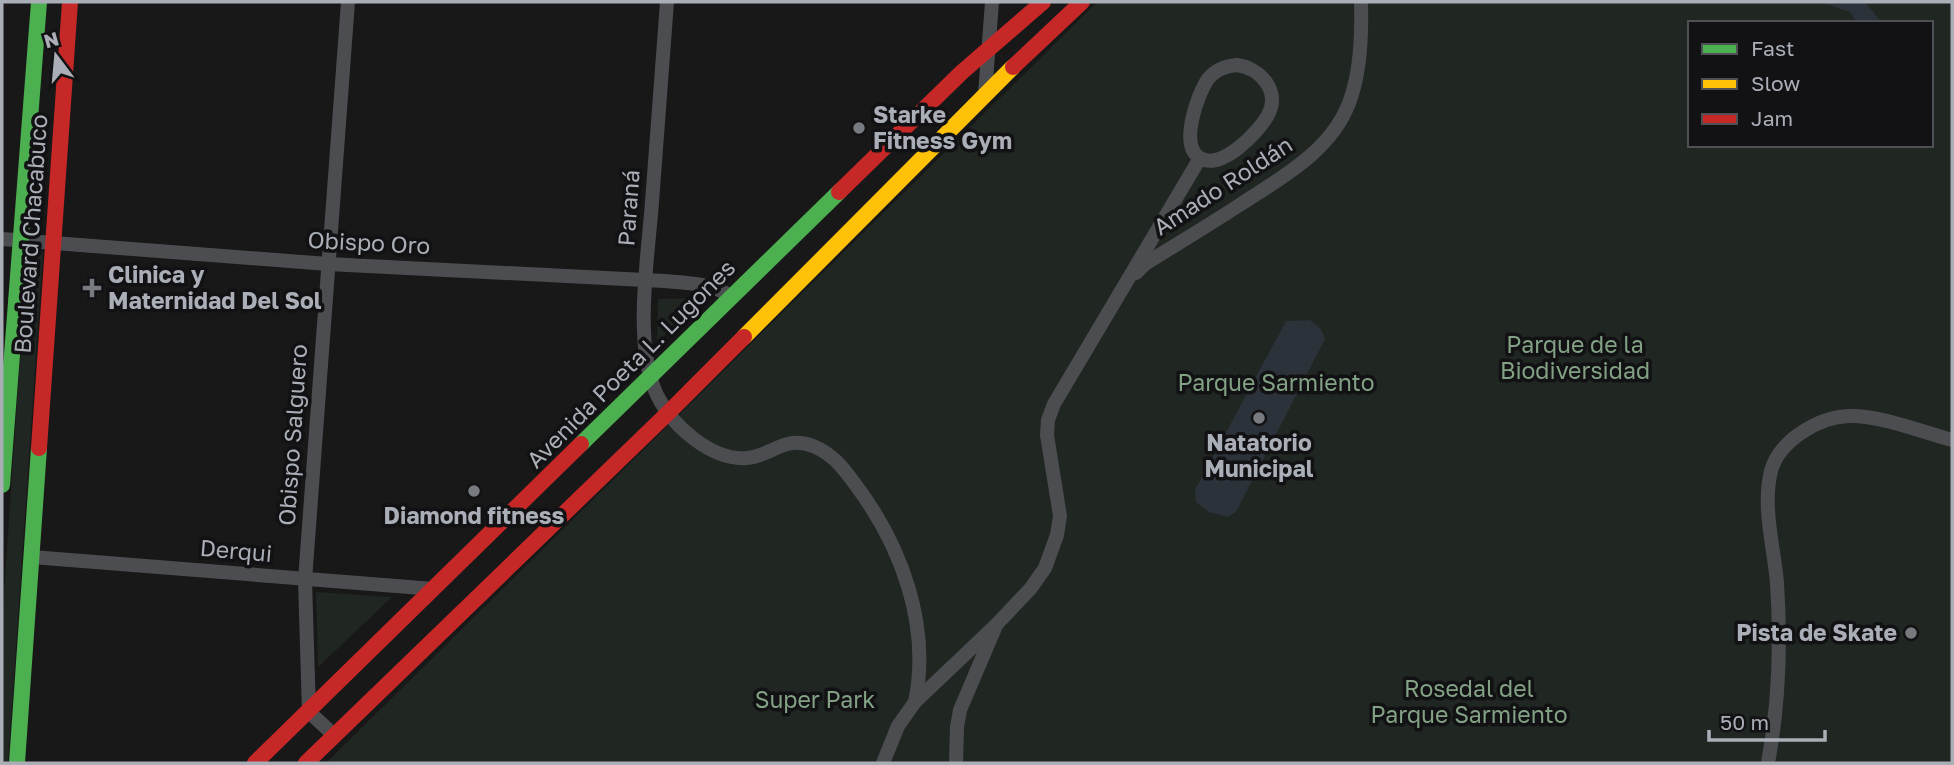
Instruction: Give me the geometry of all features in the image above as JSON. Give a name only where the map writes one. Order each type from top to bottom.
[{"type":"main road","name":"Boulevard Chacabuco","points":[[2,485],[39,2]]},
{"type":"main road","name":"Boulevard Chacabuco","points":[[17,763],[70,2]]},
{"type":"main road","name":"Avenida Poeta L. Lugones","points":[[255,763],[731,296],[988,49],[1043,2]]},
{"type":"main road","points":[[306,763],[668,413],[985,94],[1082,2]]},
{"type":"street","name":"Obispo Salguero","points":[[309,712],[305,580],[348,2]]},
{"type":"street","name":"Paraná","points":[[667,2],[646,280],[645,357],[650,376],[668,413],[709,451],[724,456],[748,458],[780,445],[794,443],[810,445],[838,462],[879,518],[906,583],[916,615],[919,640],[919,682],[915,702]]},
{"type":"street","points":[[985,94],[992,2]]},
{"type":"street","name":"Amado Roldán","points":[[1127,281],[1145,264],[1286,175],[1326,139],[1349,102],[1356,78],[1362,28],[1361,2]]},
{"type":"street","points":[[1233,65],[1256,71],[1265,80],[1270,91],[1268,115],[1227,157],[1212,161],[1200,158],[1191,148],[1189,136],[1208,79],[1217,71],[1233,65]]},
{"type":"street","name":"Amado Roldán","points":[[915,702],[1031,588],[1051,555],[1060,516],[1059,498],[1048,451],[1048,420],[1054,404],[1200,158]]},
{"type":"street","name":"Obispo Oro","points":[[2,239],[328,264],[703,284],[731,296]]},
{"type":"street","points":[[1768,763],[1776,704],[1779,613],[1768,501],[1771,470],[1781,451],[1794,438],[1816,425],[1850,415],[1952,440]]},
{"type":"street","name":"Derqui","points":[[32,557],[435,589]]},
{"type":"street","points":[[956,763],[960,710],[997,624]]},
{"type":"street","points":[[883,763],[898,726],[915,702]]},
{"type":"street","points":[[309,712],[335,736]]},
{"type":"green space","name":"Parque Sarmiento","points":[[1097,2],[1952,2],[1952,763],[326,763]]},
{"type":"green space","points":[[37,250],[43,252],[8,763],[2,763],[2,622],[27,255]]},
{"type":"green space","points":[[701,298],[657,343],[658,299]]},
{"type":"green space","points":[[316,592],[392,597],[318,667]]},
{"type":"shaded area","points":[[1821,2],[1865,2],[1880,21],[1856,21],[1850,12]]},
{"type":"shaded area","name":"Natatorio Municipal","points":[[1310,320],[1321,329],[1325,339],[1236,512],[1227,517],[1209,512],[1196,502],[1195,490],[1286,321]]},
{"type":"traffic: fast","points":[[2,485],[39,2]]},
{"type":"traffic: fast","points":[[581,444],[839,192]]},
{"type":"traffic: fast","points":[[17,763],[39,448]]},
{"type":"traffic: slow","points":[[744,337],[1013,67]]},
{"type":"traffic: jam","points":[[39,448],[70,2]]},
{"type":"traffic: jam","points":[[839,192],[962,72],[1043,2]]},
{"type":"traffic: jam","points":[[1013,67],[1082,2]]},
{"type":"traffic: jam","points":[[306,763],[744,337]]},
{"type":"traffic: jam","points":[[255,763],[581,444]]},
{"type":"place","name":"Starke Fitness Gym","points":[[859,128]]},
{"type":"place","name":"Clinica y Maternidad Del Sol","points":[[92,288]]},
{"type":"place","name":"Natatorio Municipal","points":[[1259,418]]},
{"type":"place","name":"Diamond fitness","points":[[474,491]]},
{"type":"place","name":"Pista de Skate","points":[[1911,633]]},
{"type":"park label","name":"Parque de la Biodiversidad","points":[[1575,358]]},
{"type":"park label","name":"Super Park","points":[[815,700]]},
{"type":"park label","name":"Rosedal del Parque Sarmiento","points":[[1469,702]]}]
